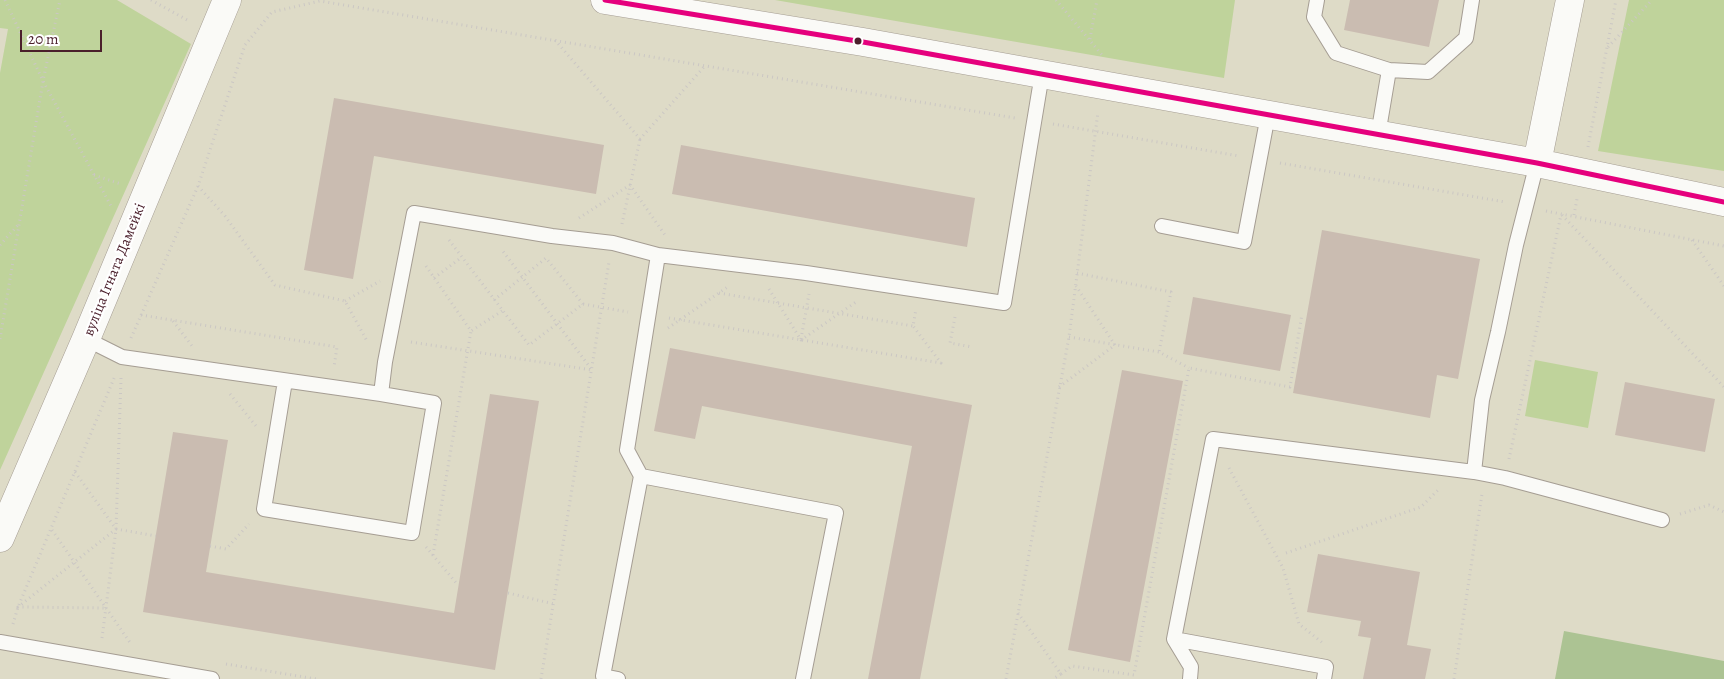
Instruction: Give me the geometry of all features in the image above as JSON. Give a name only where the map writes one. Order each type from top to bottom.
[{"type":"street","name":"вуліца Ігната Дамейкі","points":[[0,538],[86,339],[227,0]]},
{"type":"street","points":[[604,0],[863,42],[1537,163],[1724,202]]},
{"type":"street","points":[[1537,163],[1570,0]]},
{"type":"lane","points":[[1317,0],[1314,18],[1336,53],[1389,70],[1428,72],[1466,38],[1472,0]]},
{"type":"lane","points":[[1378,135],[1389,70]]},
{"type":"lane","points":[[382,394],[385,362],[414,213],[552,236],[612,243],[658,255],[813,274],[1004,303],[1042,74]]},
{"type":"lane","points":[[1162,226],[1244,242],[1268,115]]},
{"type":"lane","points":[[1480,473],[1482,400],[1537,163]]},
{"type":"lane","points":[[618,679],[604,676],[641,476],[627,450],[658,255]]},
{"type":"lane","points":[[86,339],[122,357],[382,394],[434,403],[412,533],[264,509],[285,381]]},
{"type":"lane","points":[[1190,679],[1191,668],[1174,638],[1213,439],[1480,473],[1662,520]]},
{"type":"lane","points":[[641,476],[836,513],[803,679]]},
{"type":"lane","points":[[1174,638],[1326,668],[1324,679]]},
{"type":"lane","points":[[3,643],[145,667],[185,677],[212,679]]},
{"type":"path","points":[[5,0],[43,82],[128,238]]},
{"type":"path","points":[[0,339],[43,82],[60,0]]},
{"type":"path","points":[[1056,0],[1106,60]]},
{"type":"path","points":[[1090,40],[1097,0]]},
{"type":"path","points":[[1574,216],[1616,0]]},
{"type":"path","points":[[1607,48],[1652,0]]},
{"type":"path","points":[[3,643],[122,357],[198,186],[245,44],[272,12],[320,1],[1526,205],[1561,215],[1724,246]]},
{"type":"path","points":[[555,40],[640,139]]},
{"type":"path","points":[[541,679],[612,243],[620,232],[640,139],[704,66]]},
{"type":"path","points":[[1006,679],[1069,337],[1094,131]]},
{"type":"path","points":[[552,236],[630,185]]},
{"type":"path","points":[[630,185],[667,238]]},
{"type":"path","points":[[198,186],[225,216],[275,285],[346,301],[387,277]]},
{"type":"path","points":[[1561,215],[1724,387]]},
{"type":"path","points":[[1505,478],[1561,215]]},
{"type":"path","points":[[430,216],[529,345],[583,304]]},
{"type":"path","points":[[482,224],[592,370]]},
{"type":"path","points":[[0,245],[19,225]]},
{"type":"path","points":[[1692,240],[1724,286]]},
{"type":"path","points":[[408,241],[471,332],[433,555]]},
{"type":"path","points":[[434,278],[462,257]]},
{"type":"path","points":[[494,300],[546,258],[583,304],[941,363],[913,326],[718,293]]},
{"type":"path","points":[[643,346],[755,267],[801,340]]},
{"type":"path","points":[[1077,273],[1171,292],[1159,352]]},
{"type":"path","points":[[801,340],[813,274]]},
{"type":"path","points":[[801,340],[882,285]]},
{"type":"path","points":[[1075,285],[1115,345]]},
{"type":"path","points":[[913,326],[920,291]]},
{"type":"path","points":[[959,296],[950,343],[972,347]]},
{"type":"path","points":[[346,301],[373,353],[385,362]]},
{"type":"path","points":[[471,332],[502,310]]},
{"type":"path","points":[[141,315],[337,347],[331,387]]},
{"type":"path","points":[[1069,337],[1159,352],[1189,368]]},
{"type":"path","points":[[390,338],[592,370]]},
{"type":"path","points":[[1059,387],[1115,345]]},
{"type":"path","points":[[99,659],[116,529],[122,357]]},
{"type":"path","points":[[1213,439],[1283,568],[1299,624],[1330,648]]},
{"type":"path","points":[[1286,553],[1421,507],[1458,470]]},
{"type":"path","points":[[74,472],[116,529],[156,536]]},
{"type":"path","points":[[1454,679],[1480,473]]},
{"type":"path","points":[[1662,520],[1709,505],[1724,512]]},
{"type":"path","points":[[210,546],[226,549],[264,509]]},
{"type":"path","points":[[52,529],[145,667]]},
{"type":"path","points":[[18,607],[116,529]]},
{"type":"path","points":[[412,533],[458,585]]},
{"type":"path","points":[[508,593],[554,604]]},
{"type":"path","points":[[18,607],[106,608]]},
{"type":"path","points":[[1018,613],[1060,674],[1053,679]]},
{"type":"green space","points":[[0,0],[117,0],[191,44],[0,470],[0,73],[8,29],[0,28]]},
{"type":"green space","points":[[775,0],[1235,0],[1224,78]]},
{"type":"green space","points":[[1629,0],[1724,0],[1724,171],[1598,151]]},
{"type":"green space","points":[[1535,360],[1598,372],[1588,428],[1525,416]]},
{"type":"green space","points":[[1564,631],[1724,661],[1724,679],[1555,679]]},
{"type":"building","points":[[1350,0],[1439,0],[1429,47],[1344,30]]},
{"type":"building","points":[[334,98],[604,145],[596,194],[374,156],[353,279],[304,270]]},
{"type":"building","points":[[681,145],[975,198],[967,247],[672,194]]},
{"type":"building","points":[[1322,230],[1480,259],[1458,379],[1437,375],[1430,418],[1293,393]]},
{"type":"building","points":[[1193,297],[1291,315],[1280,371],[1183,354]]},
{"type":"building","points":[[670,348],[972,405],[920,679],[868,679],[912,446],[702,406],[695,439],[654,431]]},
{"type":"building","points":[[1122,370],[1183,381],[1130,662],[1068,650]]},
{"type":"building","points":[[1625,382],[1715,399],[1705,452],[1615,435]]},
{"type":"building","points":[[490,394],[539,401],[495,670],[143,612],[173,432],[228,440],[206,572],[454,613]]},
{"type":"building","points":[[1318,554],[1420,572],[1407,645],[1431,649],[1425,679],[1363,679],[1371,638],[1358,636],[1361,621],[1307,612]]},
{"type":"transit line","points":[[605,0],[863,42],[1537,163],[1724,202]]}]
